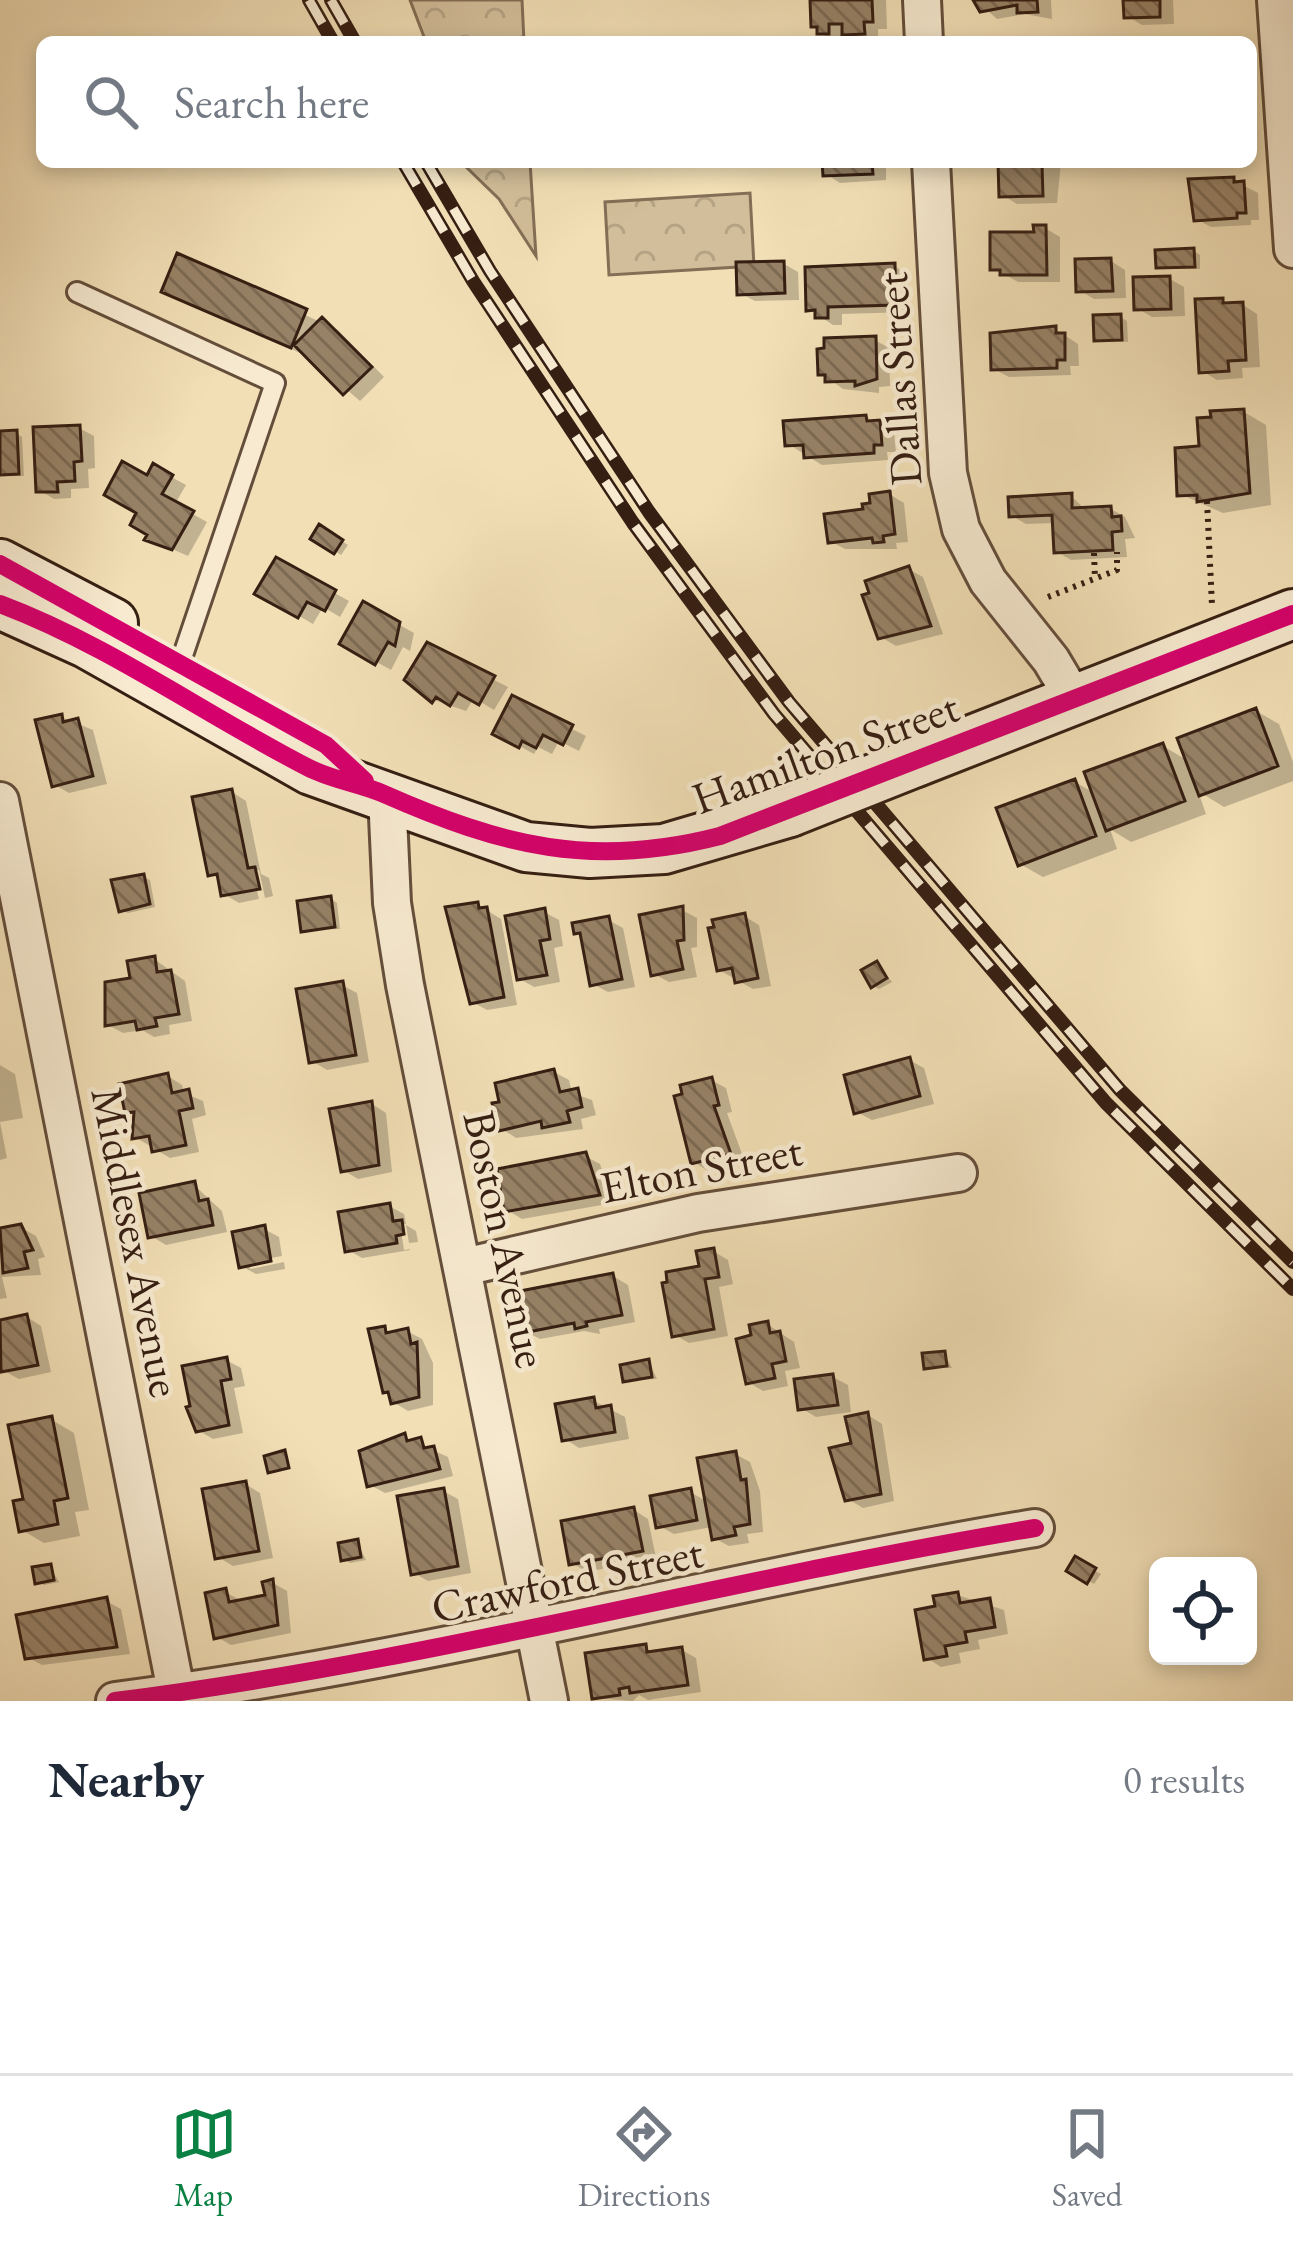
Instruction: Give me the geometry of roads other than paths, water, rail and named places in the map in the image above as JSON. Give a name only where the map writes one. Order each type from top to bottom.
[{"type":"main road","name":"Hamilton Street","points":[[0,564],[326,745],[380,792]]},
{"type":"main road","name":"Hamilton Street","points":[[0,604],[88,644],[311,770],[491,837],[590,853],[684,845],[790,812],[1293,614]]},
{"type":"street","points":[[922,0],[924,36]]},
{"type":"street","points":[[1276,0],[1274,47],[1293,249]]},
{"type":"street","name":"Dallas Street","points":[[931,168],[948,473],[961,529],[988,581],[1051,660],[1073,697]]},
{"type":"street","name":"Boston Avenue","points":[[380,792],[398,944],[549,1701]]},
{"type":"street","name":"Middlesex Avenue","points":[[0,801],[177,1697]]},
{"type":"street","name":"Elton Street","points":[[464,1267],[698,1213],[958,1173]]},
{"type":"street","name":"Crawford Street","points":[[115,1701],[177,1697],[358,1663],[535,1624],[1035,1528]]},
{"type":"lane","points":[[77,292],[275,383],[181,661]]},
{"type":"railway","points":[[309,0],[330,36]]},
{"type":"railway","points":[[331,0],[352,36]]},
{"type":"railway","points":[[407,168],[473,281],[633,523],[774,714],[1106,1103],[1293,1289]]},
{"type":"railway","points":[[430,168],[490,271],[649,512],[789,702],[1120,1090],[1293,1262]]}]
